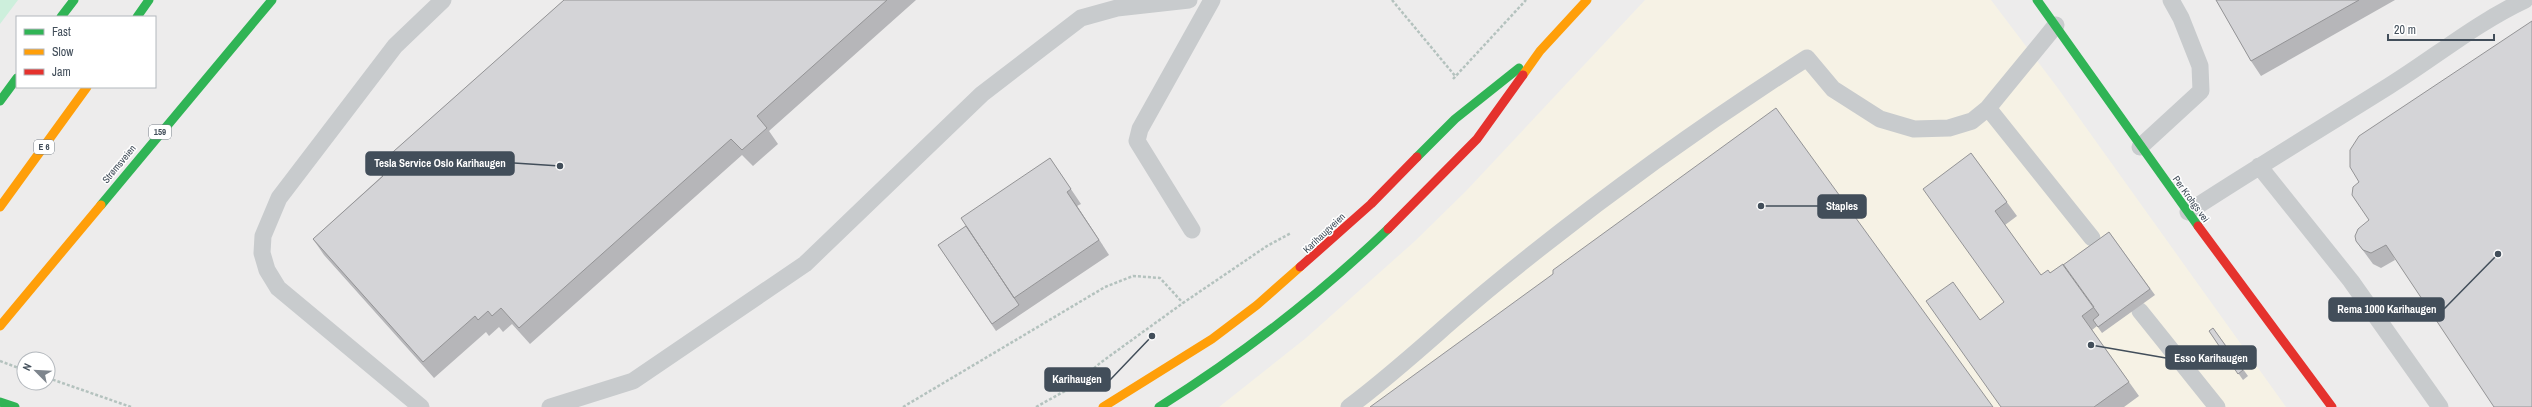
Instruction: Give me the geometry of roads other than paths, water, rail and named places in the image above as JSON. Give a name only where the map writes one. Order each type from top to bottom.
[{"type":"main road","points":[[62,16],[74,0]]},
{"type":"main road","points":[[138,16],[149,0]]},
{"type":"main road","name":"Strømsveien","points":[[0,326],[272,0]]},
{"type":"main road","name":"Karihaugveien","points":[[1159,407],[1231,360],[1332,282],[1389,228],[1478,138],[1540,51],[1587,0]]},
{"type":"main road","name":"Per Krohgs vei","points":[[2037,0],[2056,25],[2140,147],[2332,407]]},
{"type":"main road","name":"Karihaugveien","points":[[1103,407],[1212,339],[1257,305],[1371,204],[1455,119],[1540,51]]},
{"type":"main road","points":[[0,101],[16,79]]},
{"type":"main road","name":"E 6","points":[[0,207],[87,88]]},
{"type":"main road","points":[[0,402],[15,407]]},
{"type":"lane","points":[[421,407],[278,288],[267,270],[262,253],[263,236],[279,198],[395,46],[443,0]]},
{"type":"lane","points":[[550,407],[633,381],[805,264],[982,94],[1080,18],[1117,8],[1189,0]]},
{"type":"lane","points":[[1192,230],[1137,141],[1140,129],[1212,0]]},
{"type":"lane","points":[[2140,147],[2201,91],[2200,66],[2181,18],[2171,0]]},
{"type":"lane","points":[[2188,212],[2259,166],[2389,86],[2501,11],[2525,0]]},
{"type":"lane","points":[[1349,407],[1495,284],[1634,178],[1722,113],[1807,58],[1833,89],[1880,119],[1914,129],[1949,128],[1972,121],[1988,108],[2056,25]]},
{"type":"lane","points":[[1988,108],[2092,238]]},
{"type":"lane","points":[[2259,166],[2351,281],[2440,407]]},
{"type":"lane","points":[[2140,310],[2217,407]]},
{"type":"place","name":"Tesla Service Oslo Karihaugen","points":[[560,166]]},
{"type":"place","name":"Staples","points":[[1761,206]]},
{"type":"place","name":"Rema 1000 Karihaugen","points":[[2498,254]]},
{"type":"place","name":"Karihaugen","points":[[1152,336]]},
{"type":"place","name":"Esso Karihaugen","points":[[2091,345]]}]
